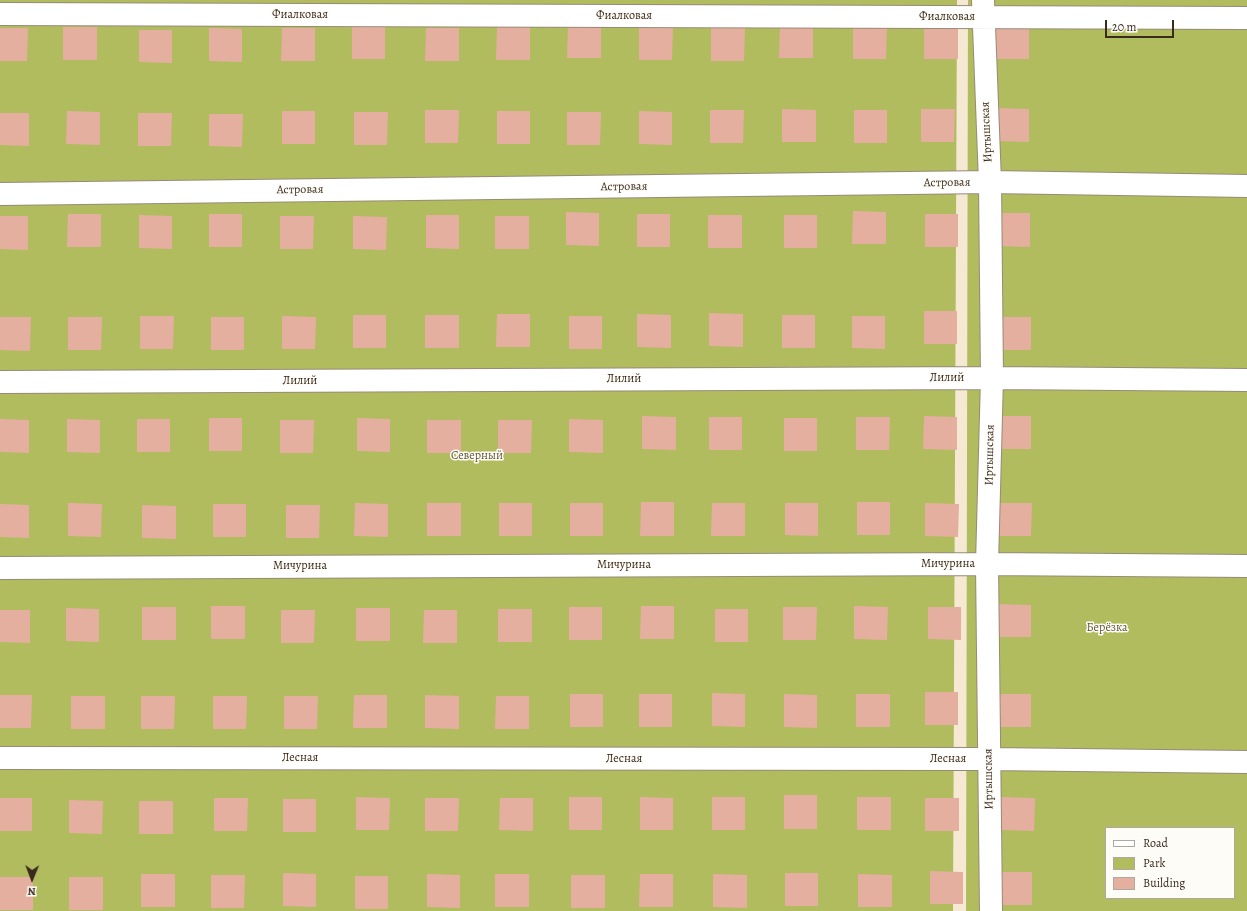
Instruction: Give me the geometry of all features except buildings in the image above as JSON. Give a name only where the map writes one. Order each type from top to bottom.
[{"type":"street","name":"Фиалковая","points":[[0,14],[982,8],[1247,18]]},
{"type":"street","name":"Иртышская","points":[[982,8],[990,182],[992,378],[987,564],[991,911]]},
{"type":"street","name":"Астровая","points":[[0,194],[990,182],[1247,186]]},
{"type":"street","name":"Лилий","points":[[0,382],[992,378],[1247,380]]},
{"type":"street","name":"Мичурина","points":[[0,568],[987,564],[1247,566]]},
{"type":"street","name":"Лесная","points":[[0,758],[989,759],[1247,762]]},
{"type":"green space","name":"Северный","points":[[0,0],[957,0],[953,911],[0,911]]},
{"type":"green space","name":"Берёзка","points":[[968,0],[1247,0],[1247,911],[966,911]]}]
